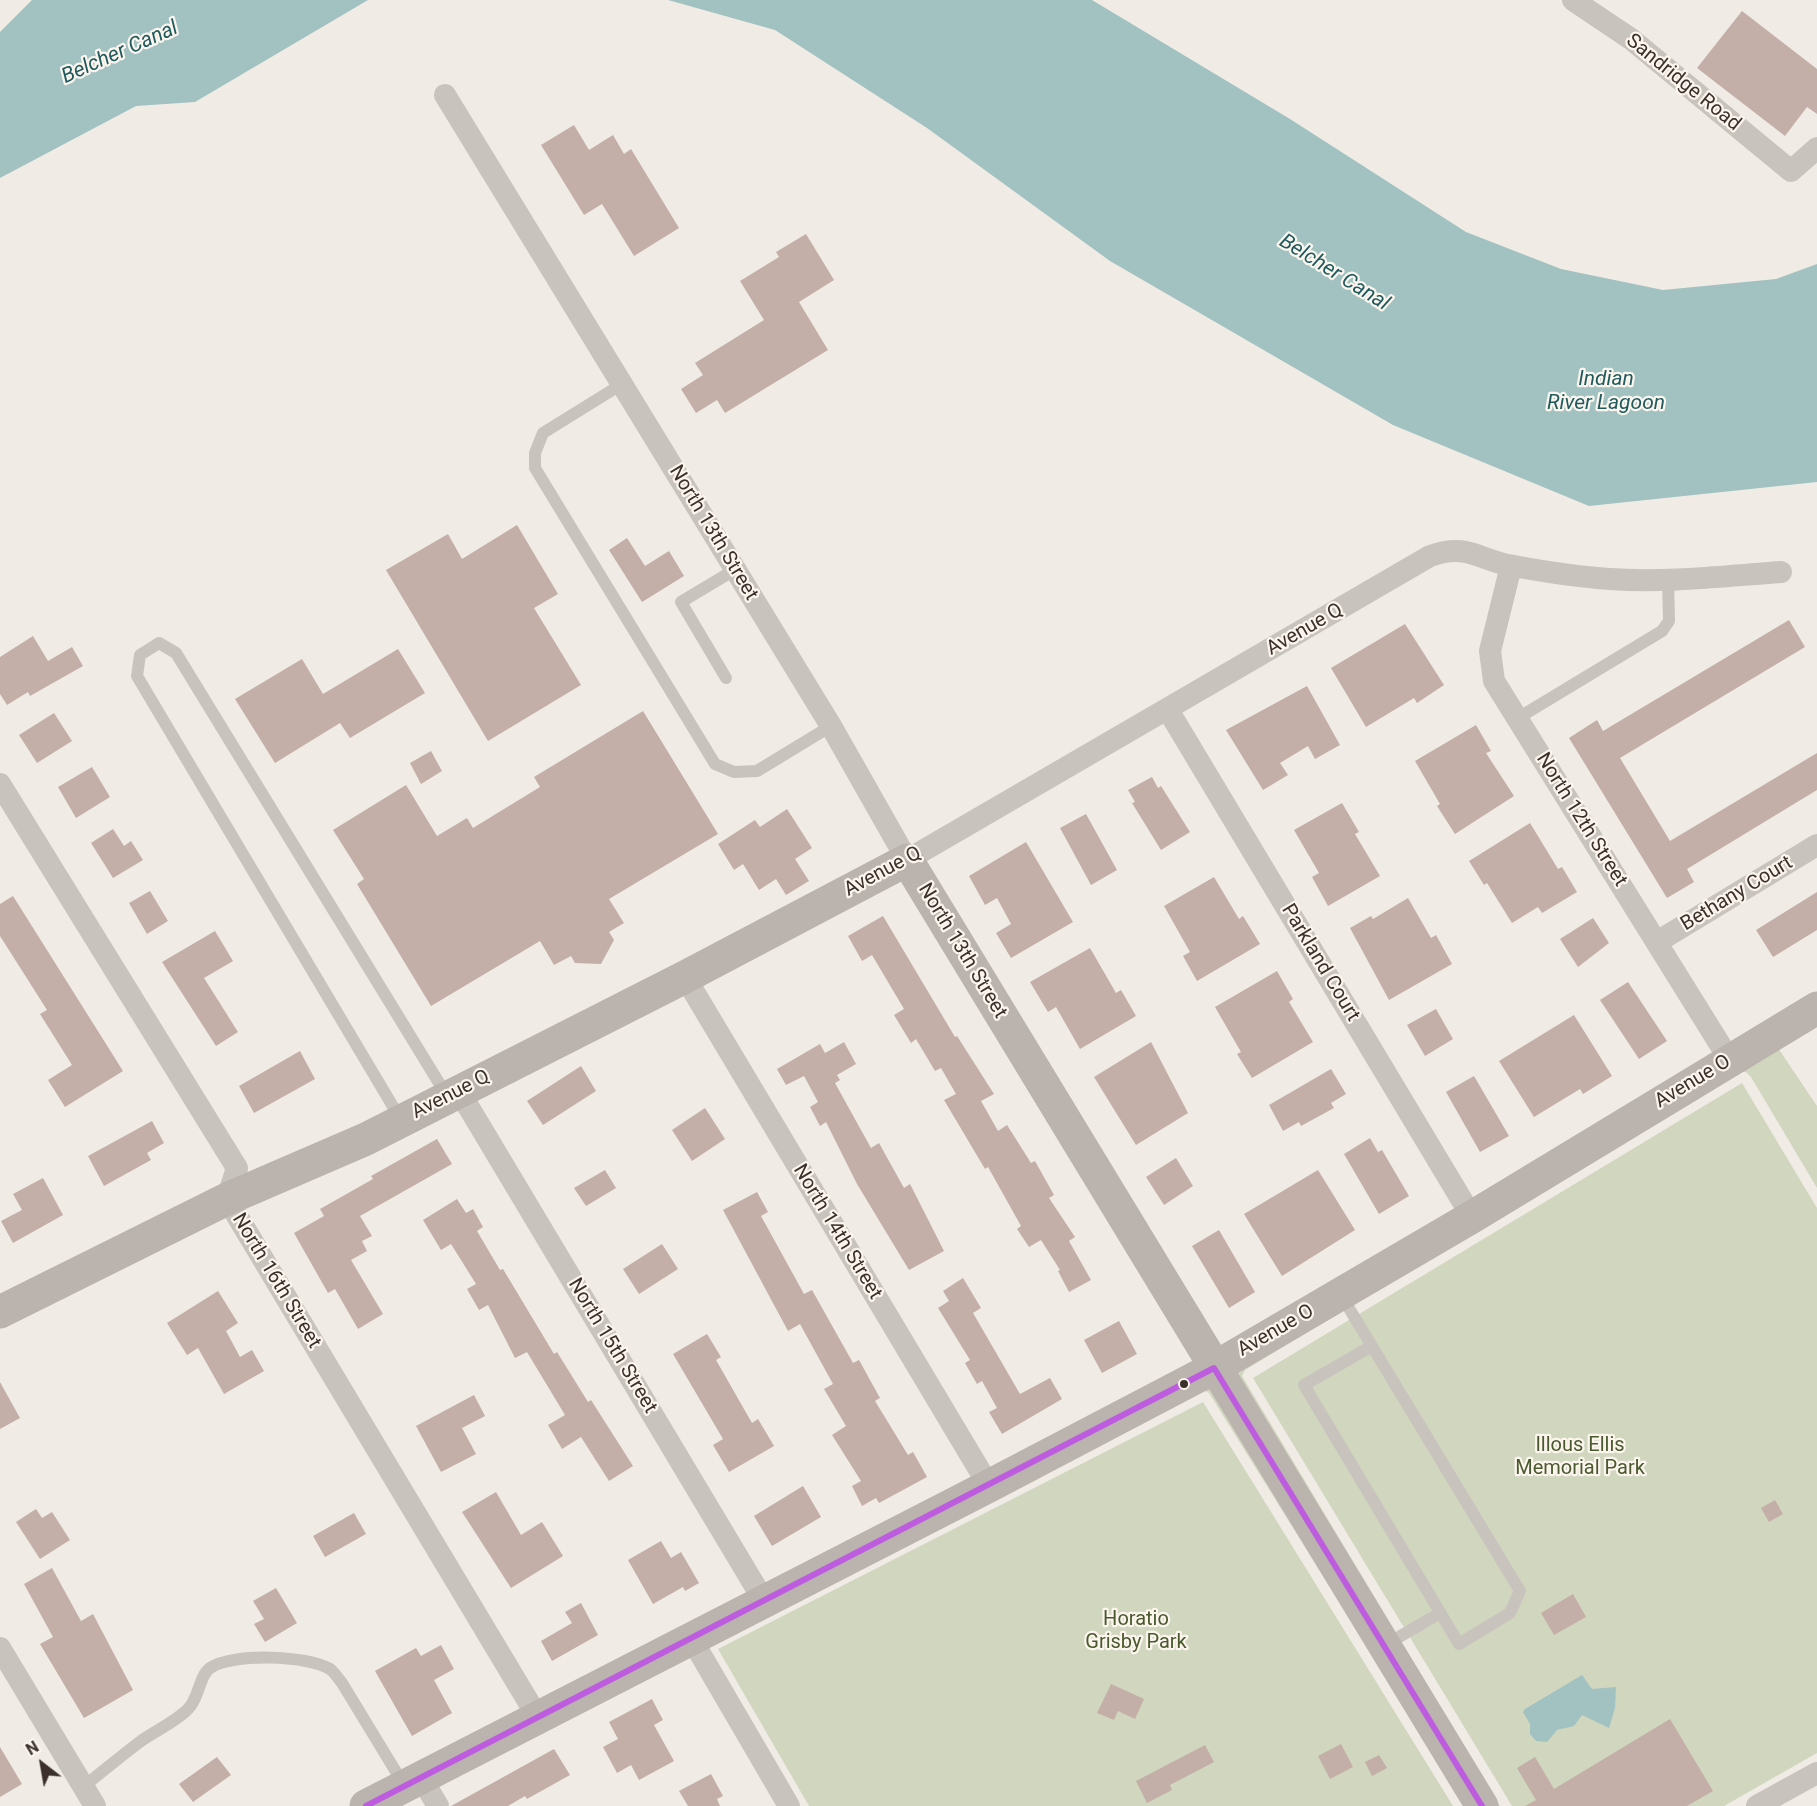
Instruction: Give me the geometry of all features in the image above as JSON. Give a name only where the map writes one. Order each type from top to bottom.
[{"type":"street","name":"Sandridge Road","points":[[1573,0],[1631,39],[1791,171],[1817,148]]},
{"type":"street","name":"North 13th Street","points":[[445,94],[736,569],[831,726],[907,860],[1482,1806]]},
{"type":"street","name":"Avenue Q","points":[[0,1312],[227,1199],[402,1121],[685,977],[907,860],[1430,556],[1448,550],[1465,551],[1511,566],[1610,579],[1668,580],[1781,572]]},
{"type":"street","name":"North 12th Street","points":[[1511,566],[1490,651],[1494,681],[1729,1059]]},
{"type":"street","name":"Parkland Court","points":[[1168,710],[1472,1216]]},
{"type":"street","name":"North 16th Street","points":[[0,784],[237,1168],[227,1199],[537,1716]]},
{"type":"street","name":"Bethany Court","points":[[1657,942],[1817,845]]},
{"type":"street","name":"North 14th Street","points":[[685,977],[989,1486]]},
{"type":"street","name":"Avenue O","points":[[366,1806],[1214,1368],[1817,1008]]},
{"type":"street","name":"North 15th Street","points":[[453,1094],[764,1600]]},
{"type":"street","points":[[691,1638],[789,1806]]},
{"type":"street","points":[[0,1648],[95,1806]]},
{"type":"street","points":[[1757,1806],[1817,1773]]},
{"type":"street","points":[[412,1781],[438,1806]]},
{"type":"lane","points":[[622,384],[543,434],[535,453],[535,468],[715,764],[734,772],[757,771],[831,726]]},
{"type":"lane","points":[[726,678],[681,602],[736,569]]},
{"type":"lane","points":[[1518,718],[1662,631],[1669,621],[1668,580]]},
{"type":"lane","points":[[402,1121],[137,676],[140,655],[159,643],[177,653],[453,1094]]},
{"type":"lane","points":[[1340,1294],[1372,1346],[1520,1591],[1510,1612],[1459,1644],[1304,1385],[1372,1346]]},
{"type":"lane","points":[[1383,1646],[1440,1613]]},
{"type":"lane","points":[[83,1787],[140,1742],[186,1711],[196,1700],[204,1674],[211,1668],[222,1663],[275,1657],[297,1659],[331,1670],[412,1781]]},
{"type":"green space","points":[[1776,1045],[1817,1106],[1817,1188],[1751,1077],[1746,1072],[1739,1072],[1245,1370],[1242,1376],[1500,1806],[1494,1806],[1229,1373]]},
{"type":"green space","name":"Illous Ellis Memorial Park","points":[[1742,1083],[1817,1208],[1817,1753],[1724,1806],[1512,1806],[1253,1378]]},
{"type":"green space","points":[[1211,1383],[1466,1806],[1209,1393],[1203,1390]]},
{"type":"green space","name":"Horatio Grisby Park","points":[[1203,1402],[1453,1806],[809,1806],[718,1649]]},
{"type":"water","name":"Belcher Canal","points":[[32,0],[368,0],[195,102],[136,106],[0,178],[0,32]]},
{"type":"water","name":"Indian River Lagoon","points":[[668,0],[1092,0],[1290,119],[1466,232],[1561,269],[1663,290],[1776,279],[1817,264],[1817,482],[1589,506],[1393,425],[1110,261],[927,128],[775,30]]},
{"type":"water","points":[[1582,1675],[1592,1689],[1616,1687],[1615,1708],[1609,1728],[1582,1715],[1574,1726],[1557,1730],[1547,1742],[1536,1741],[1530,1734],[1530,1724],[1523,1712],[1525,1709]]},
{"type":"building","points":[[1742,11],[1817,69],[1817,114],[1807,107],[1785,136],[1697,68]]},
{"type":"building","points":[[574,125],[589,150],[613,135],[624,154],[631,149],[679,228],[634,256],[602,204],[584,215],[541,145]]},
{"type":"building","points":[[806,234],[834,280],[799,302],[828,350],[725,413],[717,400],[696,413],[681,389],[703,375],[695,363],[764,320],[740,281],[779,257],[776,252]]},
{"type":"building","points":[[517,525],[558,594],[534,608],[581,685],[488,741],[386,570],[448,534],[462,559]]},
{"type":"building","points":[[627,538],[645,566],[669,551],[684,576],[642,602],[609,550]]},
{"type":"building","points":[[1789,620],[1805,647],[1620,758],[1670,841],[1817,753],[1817,790],[1687,869],[1694,882],[1667,898],[1569,738],[1597,720],[1603,731]]},
{"type":"building","points":[[1405,624],[1444,685],[1417,703],[1414,698],[1366,727],[1331,668]]},
{"type":"building","points":[[33,636],[48,661],[72,647],[83,666],[30,696],[28,692],[7,705],[0,694],[0,657]]},
{"type":"building","points":[[398,649],[425,693],[350,738],[340,723],[275,763],[235,699],[302,659],[323,694]]},
{"type":"building","points":[[1307,686],[1340,745],[1315,759],[1308,746],[1280,763],[1288,775],[1263,790],[1226,730]]},
{"type":"building","points":[[643,711],[718,834],[609,899],[624,923],[609,932],[614,940],[601,964],[575,963],[571,956],[554,965],[540,941],[431,1006],[357,884],[364,879],[333,830],[406,785],[437,836],[467,818],[473,828],[540,787],[534,777]]},
{"type":"building","points":[[54,713],[72,741],[37,763],[19,735]]},
{"type":"building","points":[[1476,725],[1491,751],[1486,753],[1514,796],[1455,834],[1437,806],[1440,804],[1415,761]]},
{"type":"building","points":[[431,751],[442,771],[421,784],[410,763]]},
{"type":"building","points":[[92,767],[110,797],[76,818],[58,787]]},
{"type":"building","points":[[1152,777],[1158,788],[1161,786],[1190,832],[1161,850],[1132,803],[1135,802],[1128,790]]},
{"type":"building","points":[[1342,803],[1359,832],[1355,834],[1380,876],[1328,906],[1312,877],[1319,873],[1294,830]]},
{"type":"building","points":[[787,809],[812,848],[795,859],[809,881],[786,895],[776,879],[759,890],[743,864],[734,870],[718,844],[755,820],[760,827]]},
{"type":"building","points":[[1086,814],[1117,870],[1091,885],[1060,828]]},
{"type":"building","points":[[1530,823],[1558,869],[1562,867],[1577,892],[1542,913],[1538,907],[1512,923],[1487,883],[1484,885],[1469,861]]},
{"type":"building","points":[[113,829],[124,846],[131,841],[143,860],[113,878],[91,843]]},
{"type":"building","points":[[1026,842],[1073,922],[1011,958],[996,933],[1011,924],[997,898],[985,905],[969,876]]},
{"type":"building","points":[[1214,877],[1239,919],[1243,916],[1260,944],[1197,981],[1183,956],[1190,952],[1164,906]]},
{"type":"building","points":[[150,891],[168,921],[147,934],[129,903]]},
{"type":"building","points":[[1817,892],[1817,930],[1773,957],[1756,930]]},
{"type":"building","points":[[13,896],[123,1071],[65,1107],[48,1080],[72,1065],[40,1014],[47,1010],[0,936],[0,904]]},
{"type":"building","points":[[1408,898],[1431,938],[1436,935],[1452,964],[1389,1000],[1350,928],[1371,916],[1373,919]]},
{"type":"building","points":[[883,916],[955,1037],[957,1036],[994,1094],[981,1101],[998,1131],[1007,1125],[1031,1163],[1035,1161],[1054,1195],[1049,1198],[1075,1237],[1069,1241],[1091,1280],[1069,1292],[1058,1271],[1060,1270],[1041,1240],[1029,1247],[1017,1229],[1021,1226],[988,1167],[985,1169],[944,1100],[956,1094],[941,1068],[935,1071],[916,1039],[911,1043],[894,1015],[904,1009],[872,955],[862,961],[848,936]]},
{"type":"building","points":[[1593,918],[1609,943],[1578,967],[1560,939]]},
{"type":"building","points":[[215,931],[233,961],[204,978],[238,1032],[216,1046],[162,962]]},
{"type":"building","points":[[1090,948],[1116,993],[1121,990],[1136,1016],[1080,1049],[1056,1007],[1048,1012],[1030,982]]},
{"type":"building","points":[[1277,971],[1293,999],[1289,1002],[1313,1042],[1252,1078],[1237,1054],[1241,1052],[1215,1007]]},
{"type":"building","points":[[1628,982],[1667,1041],[1639,1059],[1600,1000]]},
{"type":"building","points":[[1436,1009],[1453,1039],[1425,1056],[1407,1025]]},
{"type":"building","points":[[1574,1015],[1612,1076],[1583,1094],[1580,1089],[1534,1117],[1499,1061]]},
{"type":"building","points":[[844,1042],[856,1064],[837,1075],[840,1080],[835,1083],[871,1148],[879,1143],[904,1188],[910,1184],[944,1251],[909,1270],[857,1184],[826,1122],[820,1126],[810,1107],[818,1102],[804,1076],[786,1085],[777,1069],[820,1044],[825,1053]]},
{"type":"building","points":[[1151,1042],[1188,1113],[1136,1145],[1094,1077]]},
{"type":"building","points":[[300,1051],[315,1079],[254,1113],[239,1086]]},
{"type":"building","points":[[581,1066],[596,1091],[543,1125],[527,1101]]},
{"type":"building","points":[[1331,1069],[1346,1094],[1331,1103],[1334,1108],[1301,1126],[1299,1122],[1283,1131],[1269,1105]]},
{"type":"building","points":[[1474,1076],[1509,1136],[1480,1152],[1446,1092]]},
{"type":"building","points":[[705,1108],[725,1139],[692,1161],[672,1130]]},
{"type":"building","points":[[152,1121],[164,1143],[147,1153],[151,1160],[104,1186],[88,1156]]},
{"type":"building","points":[[1370,1138],[1378,1152],[1382,1150],[1409,1196],[1379,1214],[1344,1154]]},
{"type":"building","points":[[437,1139],[452,1164],[360,1216],[372,1236],[362,1241],[367,1251],[351,1260],[383,1314],[358,1329],[335,1289],[328,1293],[294,1233],[324,1216],[320,1209],[373,1179],[371,1176]]},
{"type":"building","points":[[1176,1158],[1193,1186],[1164,1205],[1146,1177]]},
{"type":"building","points":[[605,1170],[616,1188],[586,1206],[574,1188]]},
{"type":"building","points":[[1318,1170],[1355,1230],[1282,1276],[1244,1214]]},
{"type":"building","points":[[43,1178],[63,1215],[13,1243],[1,1221],[22,1210],[13,1194]]},
{"type":"building","points":[[757,1192],[768,1212],[761,1216],[804,1294],[812,1290],[853,1363],[859,1360],[880,1398],[875,1401],[908,1455],[913,1452],[927,1477],[879,1503],[876,1498],[862,1506],[852,1486],[861,1481],[832,1435],[846,1426],[824,1389],[833,1384],[800,1324],[788,1331],[723,1210]]},
{"type":"building","points":[[457,1199],[466,1213],[473,1209],[483,1227],[477,1231],[500,1270],[503,1269],[554,1354],[557,1352],[588,1402],[591,1400],[633,1466],[609,1481],[581,1437],[562,1449],[548,1425],[565,1415],[527,1352],[515,1358],[488,1305],[479,1310],[467,1289],[476,1284],[451,1244],[441,1250],[423,1220]]},
{"type":"building","points":[[1219,1230],[1255,1292],[1229,1308],[1192,1246]]},
{"type":"building","points":[[662,1244],[678,1269],[639,1294],[623,1269]]},
{"type":"building","points":[[963,1278],[981,1308],[973,1313],[1020,1394],[1050,1378],[1062,1399],[1002,1434],[989,1412],[997,1408],[982,1381],[977,1384],[965,1363],[970,1360],[938,1308],[949,1301],[943,1291]]},
{"type":"building","points":[[218,1291],[238,1323],[226,1331],[240,1357],[252,1350],[264,1371],[224,1394],[198,1348],[187,1355],[167,1323]]},
{"type":"building","points":[[1119,1321],[1137,1354],[1102,1373],[1084,1340]]},
{"type":"building","points":[[707,1334],[721,1357],[716,1360],[752,1423],[758,1419],[774,1446],[729,1472],[713,1445],[723,1439],[673,1354]]},
{"type":"building","points":[[0,1382],[20,1418],[0,1429]]},
{"type":"building","points":[[474,1395],[485,1416],[462,1428],[476,1454],[441,1472],[416,1426]]},
{"type":"building","points":[[803,1486],[821,1517],[772,1546],[754,1516]]},
{"type":"building","points":[[496,1492],[521,1535],[542,1522],[563,1556],[511,1588],[462,1512]]},
{"type":"building","points":[[1775,1500],[1783,1514],[1769,1522],[1761,1508]]},
{"type":"building","points":[[36,1509],[42,1518],[52,1512],[70,1540],[40,1559],[16,1522]]},
{"type":"building","points":[[354,1513],[366,1534],[325,1557],[313,1536]]},
{"type":"building","points":[[661,1541],[671,1558],[681,1552],[699,1583],[685,1591],[683,1587],[653,1604],[628,1560]]},
{"type":"building","points":[[52,1568],[81,1621],[93,1614],[133,1690],[84,1718],[40,1644],[53,1637],[24,1584]]},
{"type":"building","points":[[276,1588],[297,1623],[265,1642],[254,1624],[264,1619],[253,1601]]},
{"type":"building","points":[[1573,1594],[1586,1617],[1554,1635],[1541,1613]]},
{"type":"building","points":[[581,1603],[598,1635],[552,1661],[541,1641],[572,1623],[565,1612]]},
{"type":"building","points":[[441,1645],[454,1669],[434,1680],[452,1713],[412,1736],[375,1671],[416,1648],[421,1656]]},
{"type":"building","points":[[1111,1684],[1144,1699],[1135,1719],[1118,1711],[1114,1720],[1097,1713]]},
{"type":"building","points":[[652,1699],[663,1720],[654,1725],[674,1761],[639,1780],[631,1765],[617,1773],[603,1747],[618,1739],[609,1722]]},
{"type":"building","points":[[1670,1719],[1713,1791],[1687,1806],[1525,1806],[1536,1800],[1517,1768],[1535,1757],[1554,1789]]},
{"type":"building","points":[[1341,1744],[1353,1767],[1330,1779],[1318,1756]]},
{"type":"building","points":[[1205,1745],[1214,1762],[1170,1785],[1172,1790],[1147,1803],[1136,1781]]},
{"type":"building","points":[[0,1747],[22,1784],[0,1797]]},
{"type":"building","points":[[554,1749],[570,1775],[527,1799],[525,1796],[508,1806],[451,1806]]},
{"type":"building","points":[[1379,1755],[1387,1768],[1372,1776],[1365,1762]]},
{"type":"building","points":[[217,1757],[231,1775],[193,1802],[179,1784]]},
{"type":"building","points":[[711,1774],[723,1796],[717,1799],[720,1806],[688,1806],[679,1791]]},
{"type":"transit line","points":[[366,1806],[1214,1368],[1482,1806]]}]
